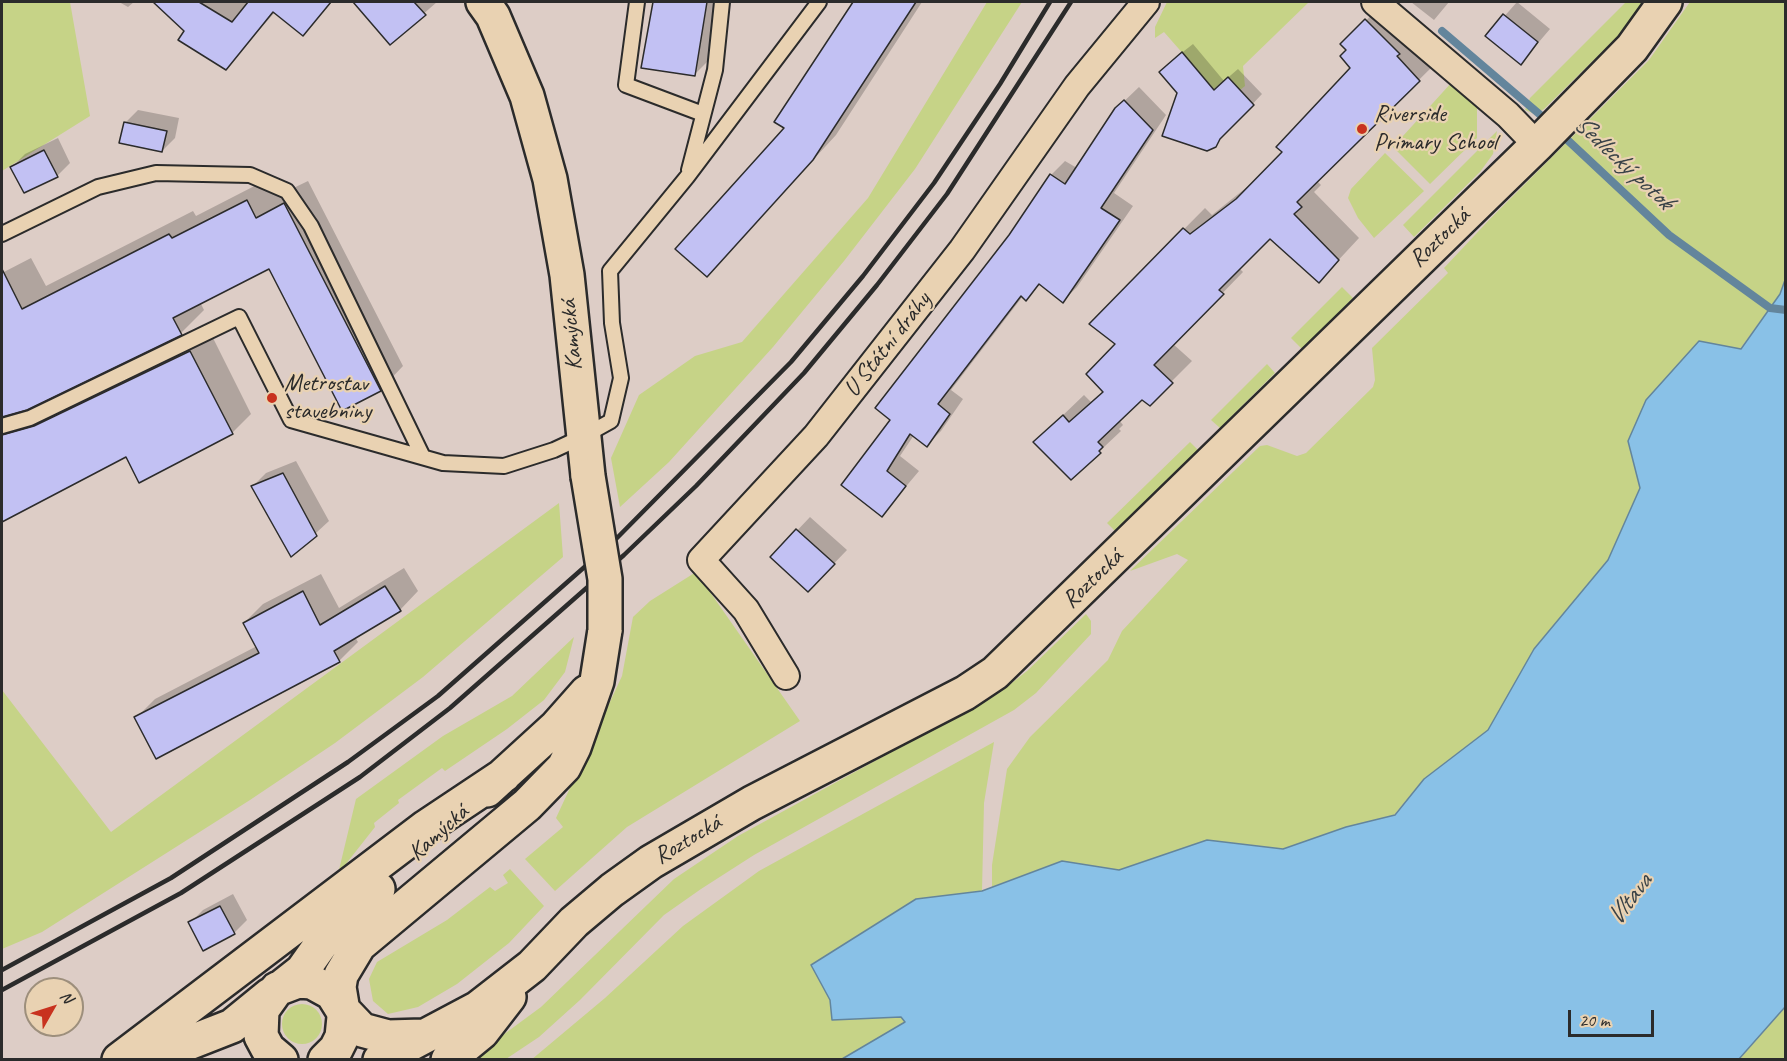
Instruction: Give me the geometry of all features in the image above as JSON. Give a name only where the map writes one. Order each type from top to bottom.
[{"type":"main road","name":"Kamýcká","points":[[325,1059],[336,1049],[345,1028],[339,987],[341,975],[344,965],[359,945],[534,799],[564,767],[574,747],[597,681],[605,630],[605,579],[588,476],[567,275],[550,179],[527,96],[493,16],[483,2]]},
{"type":"main road","name":"Roztocká","points":[[380,1059],[438,1048],[478,1008],[532,966],[574,922],[612,890],[651,862],[752,803],[965,693],[995,673],[1538,144],[1632,48],[1665,2]]},
{"type":"main road","name":"Kamýcká","points":[[281,1059],[268,1049],[260,1028],[262,1010],[277,990],[302,971],[329,933],[556,727],[597,681]]},
{"type":"main road","points":[[118,1059],[426,828],[504,775]]},
{"type":"main road","points":[[145,1059],[232,1026],[277,990],[298,981],[319,985],[332,993],[342,1010],[362,1030],[374,1035],[438,1048]]},
{"type":"street","name":"U Státní dráhy","points":[[786,676],[746,610],[700,560],[816,436],[962,250],[1077,86],[1146,2]]},
{"type":"street","points":[[1375,2],[1508,115],[1538,144]]},
{"type":"lane","points":[[637,2],[626,85],[704,114]]},
{"type":"lane","points":[[687,177],[715,70],[722,2]]},
{"type":"lane","points":[[2,426],[30,418],[239,318],[291,420],[443,463],[504,466],[554,450],[584,436],[610,421],[621,378],[612,323],[610,271],[687,177],[819,2]]},
{"type":"lane","points":[[2,234],[98,187],[156,173],[250,175],[287,191],[311,226],[423,457]]},
{"type":"green space","points":[[2,2],[70,2],[90,116],[2,171]]},
{"type":"green space","points":[[987,2],[1022,2],[915,169],[844,261],[773,347],[669,462],[620,507],[611,458],[639,395],[695,356],[742,342],[868,198]]},
{"type":"green space","points":[[1167,2],[1309,2],[1243,66],[1245,86],[1240,90],[1228,77],[1214,89],[1164,32],[1155,38],[1155,27]]},
{"type":"green space","points":[[1626,2],[1644,2],[1626,28],[1544,109],[1535,114],[1525,110],[1530,98]]},
{"type":"green space","points":[[1690,2],[1785,2],[1786,280],[1780,294],[1740,349],[1628,441],[1640,488],[1608,560],[1534,649],[1488,730],[1424,779],[1394,815],[1346,827],[1283,849],[1207,840],[1119,870],[1062,861],[992,887],[992,865],[1007,769],[1030,737],[1108,660],[1122,631],[1188,560],[1177,554],[1130,571],[1260,446],[1267,445],[1297,456],[1306,453],[1373,387],[1375,380],[1372,348],[1448,273],[1444,268],[1489,220],[1649,60]]},
{"type":"green space","points":[[1452,82],[1477,102],[1477,138],[1430,184],[1393,147]]},
{"type":"green space","points":[[1497,131],[1493,154],[1480,172],[1414,237],[1403,225]]},
{"type":"green space","points":[[1385,153],[1424,191],[1374,238],[1358,218],[1348,198],[1351,189]]},
{"type":"green space","points":[[1342,287],[1353,298],[1302,349],[1291,338]]},
{"type":"green space","points":[[1267,364],[1275,373],[1220,428],[1211,420]]},
{"type":"green space","points":[[1190,442],[1198,450],[1115,531],[1107,523]]},
{"type":"green space","points":[[559,503],[563,557],[423,677],[335,743],[250,800],[42,932],[2,949],[2,690],[111,832]]},
{"type":"green space","points":[[696,572],[800,721],[627,827],[555,891],[525,859],[563,827],[556,818],[622,676],[633,617],[650,601]]},
{"type":"green space","points":[[1086,614],[1091,621],[1091,634],[1036,693],[1014,710],[754,855],[701,889],[664,915],[580,1000],[539,1037],[506,1059],[469,1060],[541,1007],[674,879],[738,836],[999,693],[1027,671]]},
{"type":"green space","points":[[574,637],[565,672],[544,700],[507,729],[445,771],[442,768],[398,800],[399,803],[374,823],[375,827],[338,874],[356,799],[443,736],[512,696]]},
{"type":"green space","points":[[994,742],[984,803],[982,891],[916,899],[811,965],[830,1000],[833,1020],[901,1017],[906,1023],[842,1059],[531,1060],[605,998],[683,926],[759,871]]},
{"type":"green space","points":[[510,869],[544,906],[509,943],[457,984],[418,1007],[388,1014],[373,1001],[369,979],[377,962],[447,920],[490,887],[495,891],[508,883],[503,875]]},
{"type":"green space","points":[[302,1004],[316,1010],[322,1024],[316,1038],[302,1044],[288,1038],[282,1024],[288,1010]]},
{"type":"green space","points":[[1785,1007],[1785,1059],[1739,1060]]},
{"type":"water","name":"Vltava","points":[[1785,280],[1785,1007],[1739,1059],[842,1059],[905,1022],[901,1017],[832,1020],[830,1000],[811,965],[916,899],[982,891],[1062,861],[1119,870],[1207,840],[1283,849],[1346,827],[1395,815],[1424,779],[1488,730],[1534,649],[1608,560],[1640,488],[1628,441],[1646,400],[1699,341],[1741,349],[1780,294]]},
{"type":"building","points":[[153,2],[199,2],[232,22],[248,2],[331,2],[303,36],[273,12],[226,70],[178,40],[184,31]]},
{"type":"building","points":[[353,2],[414,2],[426,15],[390,45]]},
{"type":"building","points":[[653,2],[707,2],[695,76],[641,68]]},
{"type":"building","points":[[853,2],[916,2],[813,160],[707,277],[675,249],[784,128],[774,122]]},
{"type":"building","points":[[1503,14],[1538,42],[1521,65],[1485,36]]},
{"type":"building","points":[[1365,19],[1400,54],[1397,56],[1420,81],[1297,202],[1302,207],[1294,214],[1339,260],[1319,283],[1270,239],[1219,290],[1224,294],[1154,365],[1173,383],[1150,406],[1142,400],[1098,442],[1103,447],[1099,451],[1101,453],[1071,480],[1033,442],[1063,415],[1069,422],[1103,392],[1086,374],[1115,344],[1089,324],[1183,228],[1190,234],[1236,199],[1282,152],[1276,147],[1350,68],[1340,56],[1346,50],[1340,44]]},
{"type":"building","points":[[1182,52],[1214,90],[1228,77],[1254,105],[1220,139],[1216,147],[1207,151],[1162,136],[1177,93],[1159,72]]},
{"type":"building","points":[[1124,100],[1153,130],[1101,208],[1120,220],[1063,303],[1039,284],[1026,301],[1021,296],[938,404],[950,414],[927,447],[910,434],[887,471],[906,486],[882,517],[841,485],[890,420],[875,408],[1009,235],[1050,174],[1065,184],[1115,108]]},
{"type":"building","points":[[124,122],[167,131],[162,152],[119,143]]},
{"type":"building","points":[[44,150],[58,177],[24,193],[10,167]]},
{"type":"building","points":[[247,200],[256,218],[284,203],[381,391],[342,411],[269,269],[173,318],[182,335],[27,410],[2,417],[2,269],[22,309],[169,234],[172,238]]},
{"type":"building","points":[[190,351],[233,434],[139,483],[126,457],[2,522],[2,435],[34,426]]},
{"type":"building","points":[[283,473],[317,536],[291,557],[251,486]]},
{"type":"building","points":[[796,529],[835,564],[808,592],[770,557]]},
{"type":"building","points":[[385,586],[401,611],[334,651],[340,662],[156,759],[134,717],[259,653],[243,623],[303,591],[320,625]]},
{"type":"building","points":[[220,906],[235,934],[203,951],[188,922]]},
{"type":"waterway","name":"Sedlecký potok","points":[[1442,31],[1551,124]]},
{"type":"waterway","name":"Sedlecký potok","points":[[1560,133],[1669,235],[1770,308],[1786,310]]},
{"type":"railway","points":[[2,970],[171,878],[348,762],[438,696],[614,541],[791,362],[863,276],[934,183],[1000,84],[1050,2]]},
{"type":"railway","points":[[2,990],[181,893],[360,777],[450,708],[624,555],[696,486],[804,373],[877,285],[947,194],[1071,2]]},
{"type":"place","name":"Riverside Primary School","points":[[1362,129]]},
{"type":"place","name":"Metrostav stavebniny","points":[[272,398]]}]
